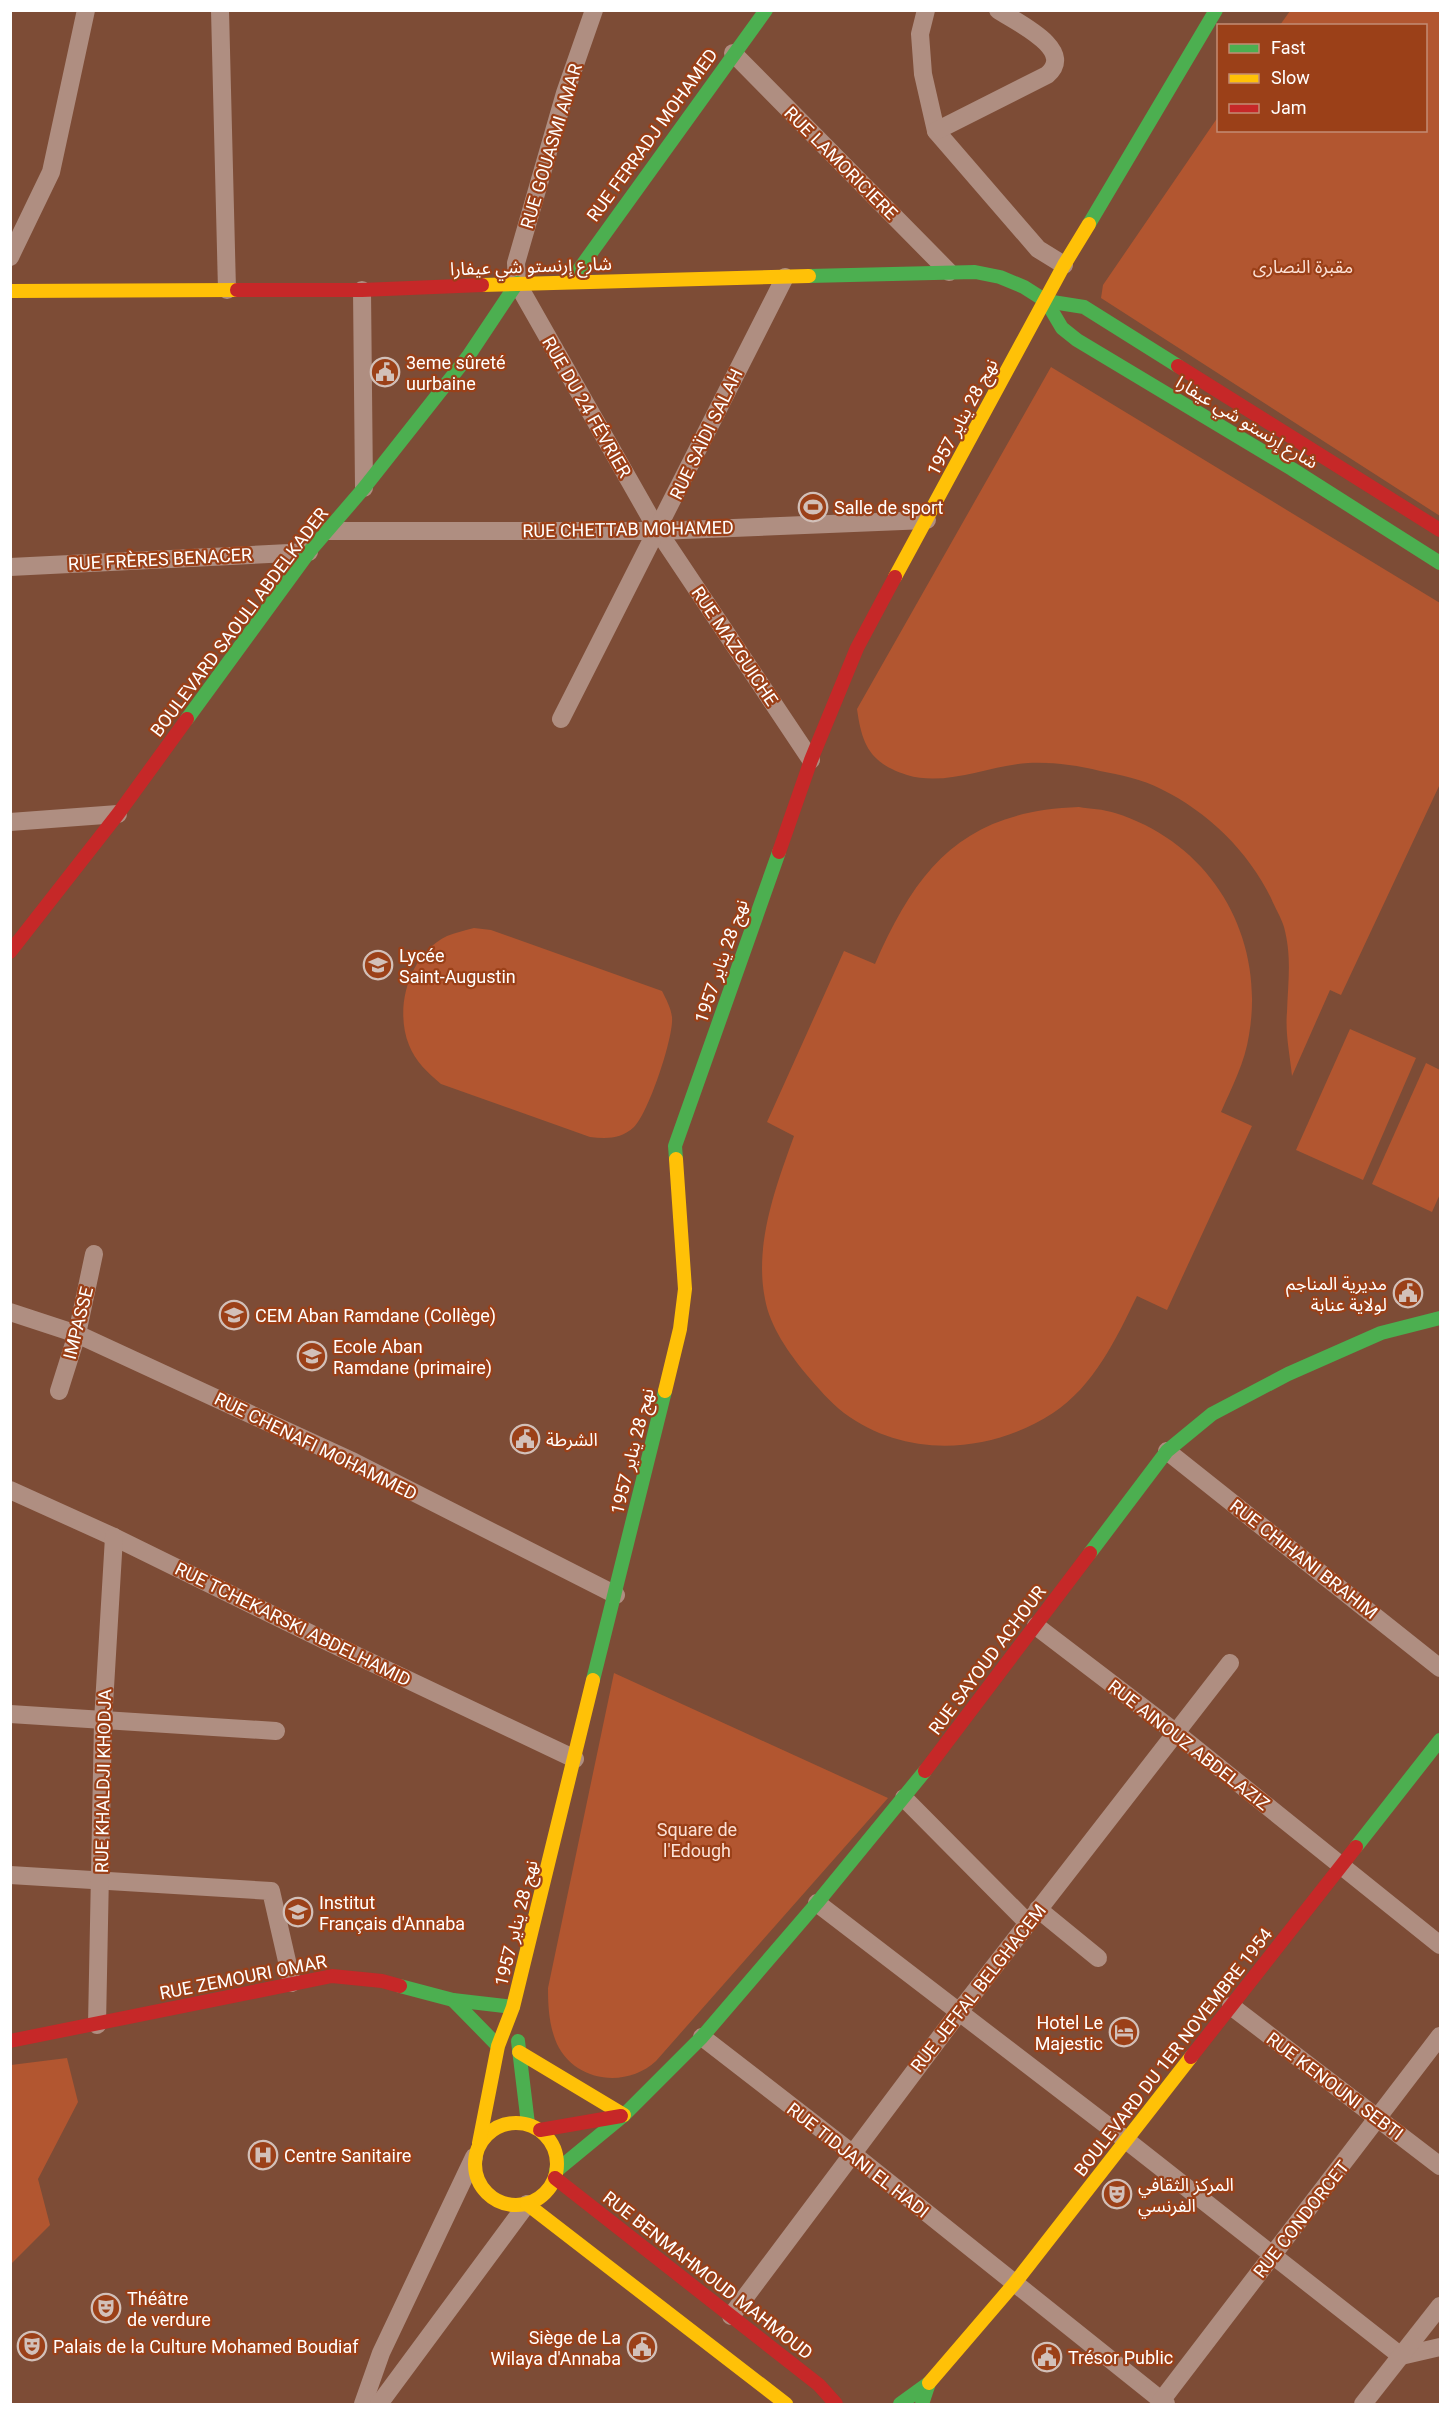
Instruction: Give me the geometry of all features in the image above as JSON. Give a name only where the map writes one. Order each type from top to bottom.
[{"type":"main road","name":"RUE FERRADJ MOHAMED","points":[[570,282],[766,10]]},
{"type":"main road","name":"نهج 28 يناير 1957","points":[[513,2007],[682,1319],[685,1266],[679,1228],[675,1146],[811,760],[857,648],[1064,265],[1216,10]]},
{"type":"main road","name":"شارع إرنستو شي عيفارا","points":[[10,291],[362,290],[517,283],[975,272],[1000,277],[1024,287],[1046,301],[1062,328],[1077,340],[1292,469],[1440,563]]},
{"type":"main road","name":"BOULEVARD SAOULI ABDELKADER","points":[[10,952],[118,814],[309,552],[364,488],[469,355],[517,283]]},
{"type":"main road","name":"شارع إرنستو شي عيفارا","points":[[1046,301],[1084,307],[1440,530]]},
{"type":"main road","points":[[1292,469],[1306,446]]},
{"type":"main road","name":"RUE SAYOUD ACHOUR","points":[[556,2174],[624,2115],[702,2037],[817,1903],[904,1797],[1167,1451],[1212,1414],[1288,1374],[1381,1333],[1440,1318]]},
{"type":"main road","name":"BOULEVARD DU 1ER NOVEMBRE 1954","points":[[929,2383],[1014,2284],[1440,1740]]},
{"type":"main road","name":"RUE ZEMOURI OMAR","points":[[10,2041],[332,1976],[382,1981],[453,2000],[513,2007]]},
{"type":"main road","points":[[453,2000],[498,2046]]},
{"type":"main road","points":[[513,2007],[519,2052],[534,2127],[549,2139],[555,2151],[556,2174],[549,2189],[539,2198],[527,2204],[514,2206],[488,2195],[477,2178],[477,2150],[498,2046],[513,2007]]},
{"type":"main road","points":[[519,2052],[624,2115]]},
{"type":"main road","points":[[477,2150],[488,2132],[500,2125],[514,2122],[534,2127],[624,2115]]},
{"type":"main road","name":"RUE BENMAHMOUD MAHMOUD","points":[[556,2174],[730,2316],[819,2385],[836,2404]]},
{"type":"main road","points":[[527,2204],[786,2404]]},
{"type":"main road","points":[[900,2404],[929,2383]]},
{"type":"main road","points":[[922,2404],[929,2383]]},
{"type":"street","points":[[10,257],[51,172],[86,10]]},
{"type":"street","points":[[220,10],[227,290]]},
{"type":"street","name":"RUE GOUASMI AMAR","points":[[517,283],[516,263],[565,93],[594,10]]},
{"type":"street","points":[[926,10],[920,34],[923,74],[936,131],[1038,249],[1064,265]]},
{"type":"street","points":[[936,131],[1047,75],[1054,65],[1056,57],[1051,46],[998,10]]},
{"type":"street","name":"RUE LAMORICIERE","points":[[733,53],[949,272]]},
{"type":"street","name":"RUE SAÏDI SALAH","points":[[561,719],[785,277]]},
{"type":"street","name":"RUE DU 24 FÉVRIER","points":[[517,283],[658,531]]},
{"type":"street","points":[[362,290],[364,488]]},
{"type":"street","name":"RUE CHETTAB MOHAMED","points":[[328,531],[658,531],[927,520]]},
{"type":"street","name":"RUE MAZGUICHE","points":[[658,531],[811,760]]},
{"type":"street","name":"RUE FRÈRES BENACER","points":[[10,567],[309,552]]},
{"type":"street","points":[[10,822],[118,814]]},
{"type":"street","name":"IMPASSE","points":[[59,1391],[77,1334],[94,1254]]},
{"type":"street","name":"RUE CHENAFI MOHAMMED","points":[[10,1312],[77,1334],[354,1462],[615,1595]]},
{"type":"street","name":"RUE CHIHANI BRAHIM","points":[[1167,1451],[1440,1668]]},
{"type":"street","name":"RUE TCHEKARSKI ABDELHAMID","points":[[10,1490],[114,1536],[326,1641],[575,1759]]},
{"type":"street","name":"RUE KHALDJI KHODJA","points":[[97,2025],[103,1721],[114,1536]]},
{"type":"street","name":"RUE AINOUZ ABDELAZIZ","points":[[1036,1626],[1175,1732],[1440,1945]]},
{"type":"street","name":"RUE JEFFAL BELGHACEM","points":[[730,2316],[959,2012],[1230,1663]]},
{"type":"street","points":[[10,1714],[276,1731]]},
{"type":"street","points":[[904,1797],[1033,1916],[1098,1958]]},
{"type":"street","points":[[10,1875],[272,1891],[292,1983]]},
{"type":"street","points":[[817,1903],[1126,2140],[1401,2356],[1440,2348]]},
{"type":"street","name":"RUE KENOUNI SEBTI","points":[[1231,2006],[1440,2166]]},
{"type":"street","name":"RUE CONDORCET","points":[[1164,2403],[1440,2036]]},
{"type":"street","name":"RUE TIDJANI EL HADI","points":[[702,2037],[852,2153],[1164,2403]]},
{"type":"street","points":[[363,2404],[381,2353],[477,2150]]},
{"type":"street","points":[[379,2404],[527,2204]]},
{"type":"street","points":[[1363,2404],[1440,2306]]},
{"type":"green space","name":"مقبرة النصارى","points":[[1290,11],[1440,11],[1440,516],[1101,298],[1103,285],[1217,118],[1217,132],[1427,132],[1427,24],[1281,24]]},
{"type":"green space","points":[[1051,367],[1440,603],[1440,784],[1341,995],[1330,990],[1292,1076],[1287,1028],[1289,959],[1284,927],[1271,898],[1251,864],[1225,834],[1195,809],[1178,798],[1139,780],[1073,766],[1028,763],[953,777],[922,778],[907,775],[884,765],[865,743],[857,709]]},
{"type":"green space","points":[[1079,807],[1115,813],[1149,827],[1179,846],[1204,870],[1224,898],[1239,929],[1249,963],[1252,998],[1249,1035],[1244,1055],[1221,1112],[1252,1126],[1167,1310],[1137,1296],[1102,1360],[1068,1402],[1028,1427],[1002,1437],[976,1443],[948,1446],[921,1444],[894,1438],[868,1428],[844,1413],[824,1395],[793,1357],[771,1320],[762,1278],[762,1257],[774,1195],[794,1136],[767,1122],[844,951],[875,964],[891,929],[928,872],[950,850],[976,832],[1005,819],[1039,811]]},
{"type":"green space","points":[[474,928],[491,930],[662,991],[672,1017],[669,1041],[653,1092],[640,1119],[629,1131],[614,1137],[590,1137],[441,1084],[418,1061],[409,1045],[403,1015],[408,983],[423,955],[434,944],[447,936]]},
{"type":"green space","points":[[1350,1029],[1416,1058],[1363,1180],[1296,1150]]},
{"type":"green space","points":[[1426,1063],[1440,1070],[1440,1194],[1432,1212],[1372,1184]]},
{"type":"green space","name":"Square de l'Edough","points":[[614,1673],[888,1798],[656,2061],[629,2076],[614,2078],[600,2077],[585,2072],[562,2053],[551,2027],[548,1988]]},
{"type":"green space","points":[[67,2058],[78,2102],[38,2179],[50,2225],[11,2264],[11,2065]]},
{"type":"traffic: fast","points":[[570,282],[766,10]]},
{"type":"traffic: fast","points":[[1089,224],[1216,10]]},
{"type":"traffic: fast","points":[[809,276],[975,272],[1000,277],[1024,287],[1046,301],[1084,307],[1178,366]]},
{"type":"traffic: fast","points":[[187,719],[309,552],[364,488],[469,355],[517,283]]},
{"type":"traffic: fast","points":[[1046,301],[1062,328],[1077,340],[1292,469],[1440,563]]},
{"type":"traffic: fast","points":[[676,1159],[675,1146],[779,852]]},
{"type":"traffic: fast","points":[[1090,1553],[1167,1451],[1212,1414],[1288,1374],[1381,1333],[1440,1318]]},
{"type":"traffic: fast","points":[[593,1680],[665,1391]]},
{"type":"traffic: fast","points":[[1356,1847],[1440,1740]]},
{"type":"traffic: fast","points":[[556,2171],[624,2115],[702,2037],[817,1903],[925,1771]]},
{"type":"traffic: fast","points":[[400,1986],[453,2000],[513,2007]]},
{"type":"traffic: fast","points":[[453,2000],[498,2046]]},
{"type":"traffic: fast","points":[[518,2041],[528,2124]]},
{"type":"traffic: fast","points":[[900,2404],[929,2383],[922,2404]]},
{"type":"traffic: slow","points":[[895,577],[1064,265],[1089,224]]},
{"type":"traffic: slow","points":[[482,285],[809,276]]},
{"type":"traffic: slow","points":[[10,291],[237,290]]},
{"type":"traffic: slow","points":[[665,1391],[680,1329],[685,1289],[676,1159]]},
{"type":"traffic: slow","points":[[479,2143],[498,2046],[513,2007],[593,1680]]},
{"type":"traffic: slow","points":[[519,2052],[624,2115]]},
{"type":"traffic: slow","points":[[929,2383],[1014,2284],[1191,2057]]},
{"type":"traffic: slow","points":[[508,2123],[524,2123],[539,2130],[550,2141],[557,2156],[557,2164],[554,2180],[545,2193],[524,2205],[508,2205],[493,2198],[482,2187],[475,2172],[475,2156],[482,2141],[493,2130],[508,2123]]},
{"type":"traffic: slow","points":[[527,2204],[786,2404]]},
{"type":"traffic: jam","points":[[237,290],[362,290],[482,285]]},
{"type":"traffic: jam","points":[[1178,366],[1440,530]]},
{"type":"traffic: jam","points":[[779,852],[811,760],[857,648],[895,577]]},
{"type":"traffic: jam","points":[[10,952],[118,814],[187,719]]},
{"type":"traffic: jam","points":[[925,1771],[1090,1553]]},
{"type":"traffic: jam","points":[[1191,2057],[1356,1847]]},
{"type":"traffic: jam","points":[[10,2041],[332,1976],[382,1981],[400,1986]]},
{"type":"traffic: jam","points":[[540,2130],[621,2116]]},
{"type":"traffic: jam","points":[[555,2178],[819,2385],[836,2404]]},
{"type":"place","name":"3eme sûreté uurbaine","points":[[385,372]]},
{"type":"place","name":"Salle de sport","points":[[813,507]]},
{"type":"place","name":"Lycée Saint-Augustin","points":[[378,965]]},
{"type":"place","name":"مديرية المناجم لولاية عنابة","points":[[1408,1293]]},
{"type":"place","name":"CEM Aban Ramdane (Collège)","points":[[234,1315]]},
{"type":"place","name":"Ecole Aban Ramdane (primaire)","points":[[312,1356]]},
{"type":"place","name":"الشرطة","points":[[525,1439]]},
{"type":"place","name":"Institut Français d'Annaba","points":[[298,1912]]},
{"type":"place","name":"Hotel Le Majestic","points":[[1124,2032]]},
{"type":"place","name":"Centre Sanitaire","points":[[263,2155]]},
{"type":"place","name":"المركز الثقافي الفرنسي","points":[[1117,2194]]},
{"type":"place","name":"Théâtre de verdure","points":[[106,2308]]},
{"type":"place","name":"Palais de la Culture Mohamed Boudiaf","points":[[32,2346]]},
{"type":"place","name":"Siège de La Wilaya d'Annaba","points":[[642,2347]]},
{"type":"place","name":"Trésor Public","points":[[1047,2357]]}]
